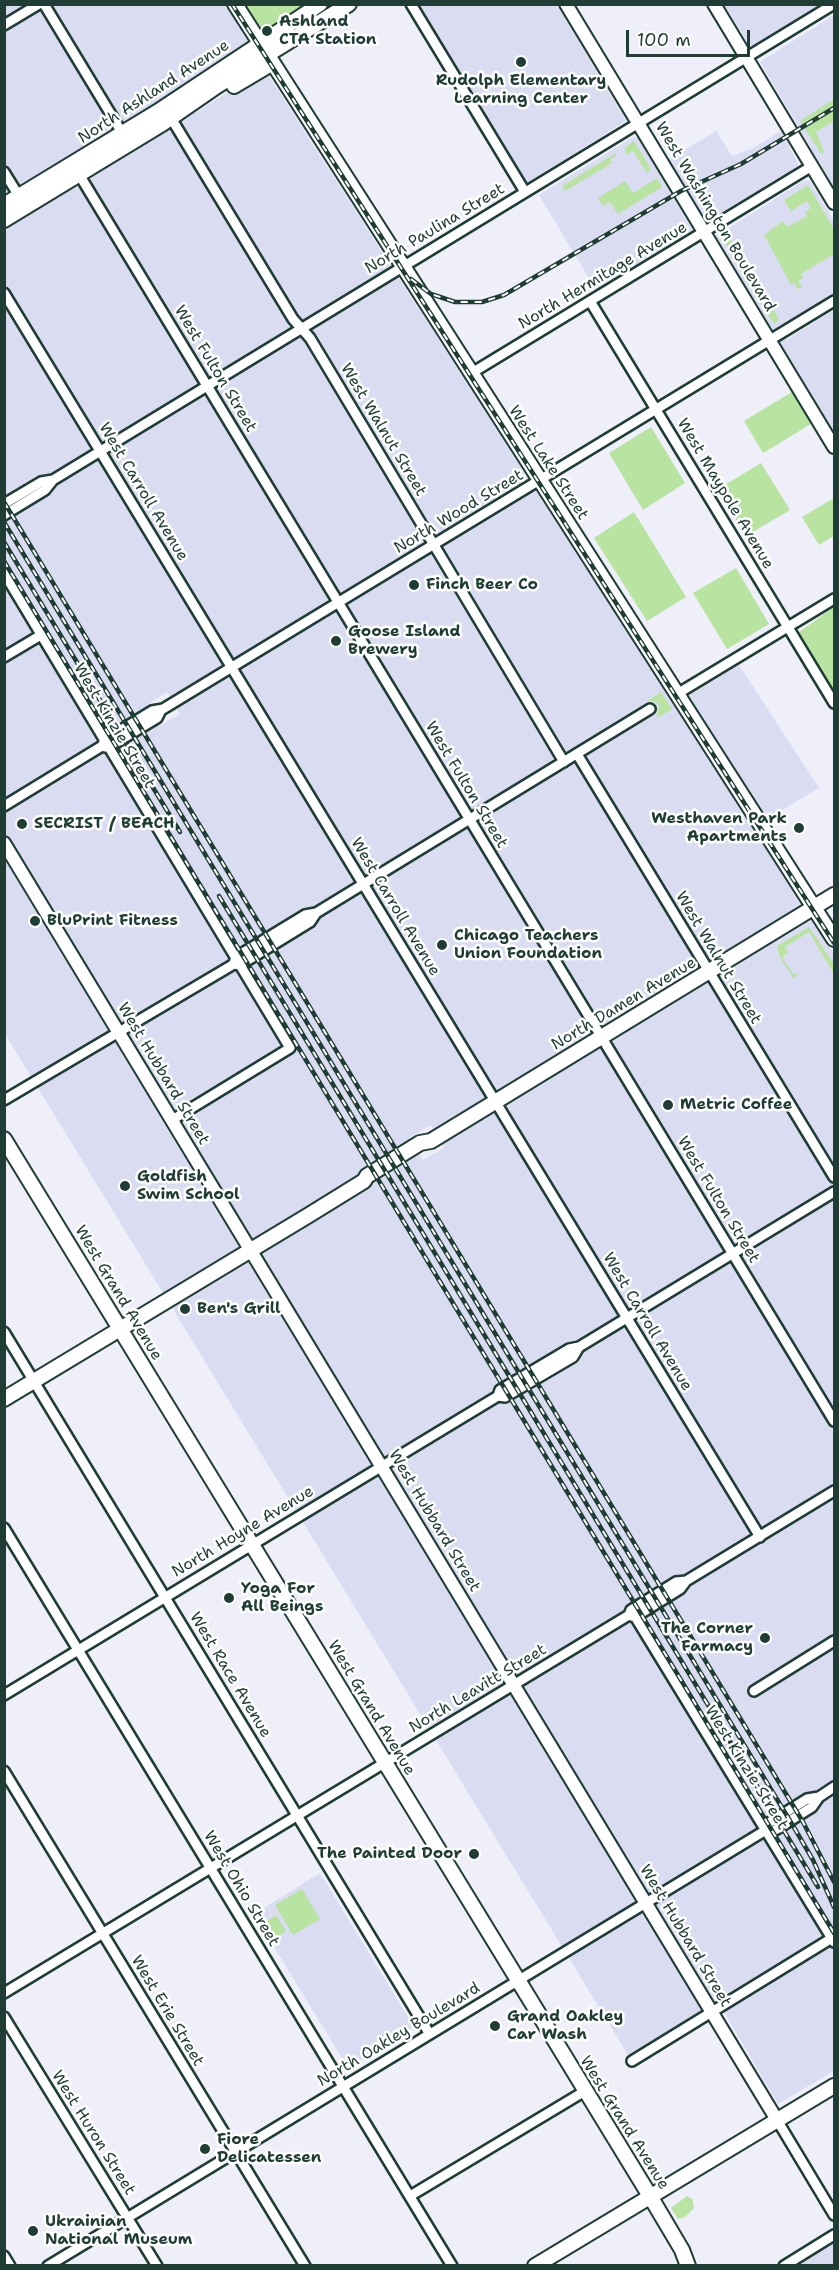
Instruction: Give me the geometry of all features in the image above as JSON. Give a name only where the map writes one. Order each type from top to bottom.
[{"type":"main road","name":"West Lake Street","points":[[235,4],[834,939]]},
{"type":"main road","name":"North Ashland Avenue","points":[[125,139],[221,93],[320,4]]},
{"type":"main road","name":"North Ashland Avenue","points":[[265,53],[318,13],[325,4]]},
{"type":"main road","name":"North Ashland Avenue","points":[[4,220],[22,201],[349,4]]},
{"type":"main road","name":"North Ashland Avenue","points":[[4,205],[22,201]]},
{"type":"main road","name":"North Damen Avenue","points":[[4,1399],[364,1181],[367,1176],[420,1143],[431,1141],[834,895]]},
{"type":"main road","name":"West Grand Avenue","points":[[4,1139],[650,2196],[682,2250],[687,2265]]},
{"type":"main road","points":[[535,2265],[834,2086]]},
{"type":"street","points":[[4,25],[39,4]]},
{"type":"street","points":[[44,4],[125,139]]},
{"type":"street","points":[[411,4],[525,192]]},
{"type":"street","name":"West Washington Boulevard","points":[[566,4],[834,447]]},
{"type":"street","points":[[714,4],[834,203]]},
{"type":"street","name":"North Paulina Street","points":[[4,504],[41,482],[52,480],[834,4]]},
{"type":"street","name":"West Walnut Street","points":[[172,117],[293,319],[310,338],[564,762]]},
{"type":"street","name":"North Hermitage Avenue","points":[[470,374],[812,166]]},
{"type":"street","name":"West Fulton Street","points":[[76,169],[834,1421]]},
{"type":"street","points":[[4,172],[22,201]]},
{"type":"street","name":"West Carroll Avenue","points":[[4,293],[760,1537]]},
{"type":"street","name":"West Maypole Avenue","points":[[590,301],[834,704]]},
{"type":"street","name":"North Wood Street","points":[[4,806],[105,744],[157,718],[161,710],[834,301]]},
{"type":"street","name":"North Paulina Street","points":[[4,515],[45,490],[52,480]]},
{"type":"street","name":"West Kinzie Street","points":[[4,573],[236,962],[290,1048],[172,1120]]},
{"type":"street","points":[[677,694],[834,599]]},
{"type":"street","points":[[4,657],[42,635]]},
{"type":"street","points":[[4,1101],[236,962],[305,915],[316,913],[650,709]]},
{"type":"street","name":"West Walnut Street","points":[[577,754],[834,1177]]},
{"type":"street","name":"West Hubbard Street","points":[[4,843],[834,2215]]},
{"type":"street","name":"North Hoyne Avenue","points":[[4,1695],[498,1396],[505,1398],[573,1357],[579,1347],[834,1192]]},
{"type":"street","name":"West Race Avenue","points":[[4,1332],[429,2033]]},
{"type":"street","name":"North Leavitt Street","points":[[4,1993],[632,1614],[676,1582],[686,1581],[834,1491]]},
{"type":"street","name":"West Ohio Street","points":[[4,1528],[452,2265]]},
{"type":"street","name":"West Kinzie Street","points":[[632,1614],[833,1940]]},
{"type":"street","points":[[754,1691],[834,1641]]},
{"type":"street","name":"West Erie Street","points":[[4,1771],[305,2265]]},
{"type":"street","name":"North Oakley Boulevard","points":[[48,2265],[766,1830],[767,1824],[807,1799],[819,1797],[834,1787]]},
{"type":"street","points":[[632,2061],[833,1940]]},
{"type":"street","name":"West Huron Street","points":[[4,2017],[157,2265]]},
{"type":"street","points":[[410,2196],[585,2091]]},
{"type":"street","points":[[784,2265],[834,2235]]},
{"type":"street","points":[[4,2256],[10,2265]]},
{"type":"shaded area","points":[[5,5],[226,5],[248,41],[201,77],[5,197]]},
{"type":"shaded area","name":"Rudolph Elementary Learning Center","points":[[417,5],[557,5],[626,121],[525,184]]},
{"type":"shaded area","points":[[724,5],[821,5],[753,46],[749,45]]},
{"type":"shaded area","points":[[834,15],[834,187],[760,62]]},
{"type":"shaded area","points":[[265,70],[834,954],[834,2071],[778,2104],[718,2002],[630,2058],[5,1034],[5,228]],"holes":[[[167,692],[180,714],[160,726],[147,705]],[[431,1125],[444,1148],[423,1160],[409,1138]]]},
{"type":"shaded area","points":[[716,131],[732,156],[751,149],[781,131],[799,165],[707,221],[668,160]]},
{"type":"shaded area","points":[[633,137],[638,138],[692,230],[596,290],[539,195]]},
{"type":"shaded area","points":[[805,180],[810,181],[834,221],[834,294],[772,330],[716,236]]},
{"type":"shaded area","points":[[834,310],[834,434],[778,345],[780,340],[788,339]]},
{"type":"shaded area","points":[[739,665],[819,788],[767,819],[688,696]]},
{"type":"shaded area","points":[[320,1873],[414,2027],[348,2068],[254,1914]]},
{"type":"shaded area","points":[[834,2241],[834,2265],[794,2265]]},
{"type":"green space","points":[[245,5],[307,5],[263,31]]},
{"type":"green space","points":[[834,99],[834,121],[816,132],[824,151],[822,155],[800,121]]},
{"type":"green space","points":[[634,141],[651,169],[647,173],[633,151],[626,155],[625,147]]},
{"type":"green space","points":[[616,153],[616,156],[610,160],[612,163],[565,191],[562,186]]},
{"type":"green space","points":[[657,178],[662,187],[618,214],[610,202],[603,206],[598,198],[625,181],[633,193]]},
{"type":"green space","points":[[808,185],[834,229],[834,254],[801,274],[803,278],[798,281],[802,287],[798,289],[794,283],[791,285],[764,235],[783,221],[787,227],[807,216],[805,212],[811,208],[807,201],[791,211],[784,200]]},
{"type":"green space","points":[[729,236],[733,244],[736,242],[776,309],[774,310],[779,320],[774,324],[722,237]]},
{"type":"green space","points":[[792,392],[811,424],[763,453],[744,421]]},
{"type":"green space","points":[[651,427],[685,483],[643,510],[609,453]]},
{"type":"green space","points":[[761,463],[790,510],[746,536],[718,489]]},
{"type":"green space","points":[[834,498],[834,536],[819,545],[802,517]]},
{"type":"green space","points":[[634,512],[686,597],[647,621],[594,538]]},
{"type":"green space","points":[[736,568],[769,624],[727,649],[693,593]]},
{"type":"green space","points":[[834,607],[834,692],[799,632]]},
{"type":"green space","points":[[661,692],[672,709],[657,718],[659,705],[655,701],[647,701]]},
{"type":"green space","points":[[809,927],[834,964],[834,974],[809,932],[785,947],[788,953],[782,957],[793,974],[800,973],[793,978],[779,955],[777,946]]},
{"type":"green space","points":[[302,1889],[320,1919],[293,1935],[275,1905]]},
{"type":"green space","points":[[276,1915],[286,1931],[272,1940],[262,1924]]},
{"type":"green space","points":[[687,2196],[693,2200],[694,2208],[685,2217],[678,2219],[671,2208]]},
{"type":"railway","points":[[232,4],[834,943]]},
{"type":"railway","points":[[411,279],[431,294],[455,302],[482,302],[504,295],[681,191],[741,164],[834,108]]},
{"type":"railway","points":[[4,502],[803,1822],[834,1882]]},
{"type":"railway","points":[[4,522],[792,1824],[813,1860],[834,1907]]},
{"type":"railway","points":[[4,542],[180,832]]},
{"type":"railway","points":[[4,561],[834,1933]]},
{"type":"railway","points":[[219,896],[818,1887]]},
{"type":"place","name":"Ashland CTA Station","points":[[267,31]]},
{"type":"place","name":"Rudolph Elementary Learning Center","points":[[521,62]]},
{"type":"place","name":"Finch Beer Co","points":[[414,585]]},
{"type":"place","name":"Goose Island Brewery","points":[[336,641]]},
{"type":"place","name":"SECRIST / BEACH","points":[[22,824]]},
{"type":"place","name":"Westhaven Park Apartments","points":[[799,828]]},
{"type":"place","name":"BluPrint Fitness","points":[[35,921]]},
{"type":"place","name":"Chicago Teachers Union Foundation","points":[[442,945]]},
{"type":"place","name":"Metric Coffee","points":[[668,1105]]},
{"type":"place","name":"Goldfish Swim School","points":[[125,1186]]},
{"type":"place","name":"Ben's Grill","points":[[185,1309]]},
{"type":"place","name":"Yoga For All Beings","points":[[229,1598]]},
{"type":"place","name":"The Corner Farmacy","points":[[765,1638]]},
{"type":"place","name":"The Painted Door","points":[[474,1854]]},
{"type":"place","name":"Grand Oakley Car Wash","points":[[495,2026]]},
{"type":"place","name":"Fiore Delicatessen","points":[[205,2149]]},
{"type":"place","name":"Ukrainian National Museum","points":[[33,2231]]}]
